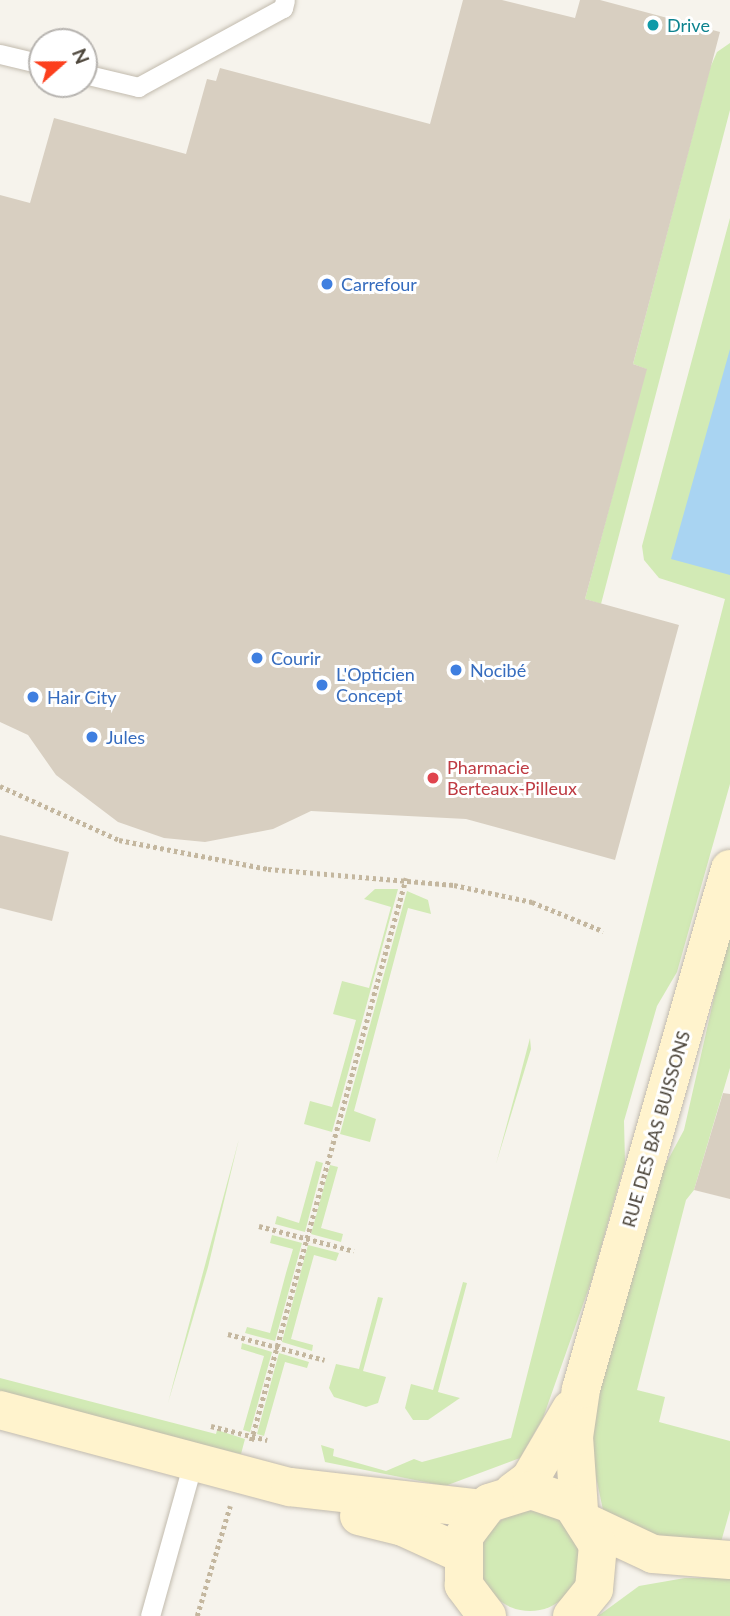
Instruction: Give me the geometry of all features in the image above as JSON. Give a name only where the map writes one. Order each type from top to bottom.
[{"type":"street","name":"RUE DES BAS BUISSONS","points":[[583,1603],[599,1556],[584,1517],[574,1437],[581,1389],[730,869]]},
{"type":"street","name":"RUE DES BAS BUISSONS","points":[[460,1553],[467,1529],[545,1458],[581,1389]]},
{"type":"street","points":[[0,1410],[290,1487],[497,1501],[548,1493],[623,1544],[675,1560],[730,1560]]},
{"type":"street","points":[[290,1487],[326,1506],[402,1527],[460,1553],[464,1585],[484,1615]]},
{"type":"street","points":[[583,1603],[675,1560]]},
{"type":"lane","points":[[98,77],[138,87],[283,8],[285,0]]},
{"type":"lane","points":[[0,54],[28,61]]},
{"type":"lane","points":[[150,1616],[193,1462]]},
{"type":"path","points":[[0,786],[119,840],[268,869],[406,878],[532,902],[603,931]]},
{"type":"path","points":[[197,1616],[277,1347],[406,878]]},
{"type":"path","points":[[259,1226],[354,1251]]},
{"type":"path","points":[[228,1334],[325,1360]]},
{"type":"green space","points":[[730,43],[730,110],[601,604],[585,599],[646,369],[633,364],[710,68],[717,52]]},
{"type":"green space","points":[[730,218],[730,784],[677,972],[657,1006],[624,1121],[625,1162],[592,1279],[543,1418],[520,1458],[445,1486],[325,1462],[321,1445],[334,1449],[333,1456],[386,1471],[414,1459],[422,1462],[511,1438],[725,599],[659,578],[644,560],[642,546]]},
{"type":"green space","points":[[375,889],[398,889],[332,1132],[304,1124],[310,1101],[332,1107],[356,1020],[333,1014],[342,981],[369,988],[391,907],[364,899]]},
{"type":"green space","points":[[407,891],[428,900],[431,914],[408,908],[354,1111],[376,1119],[370,1142],[340,1134]]},
{"type":"green space","points":[[730,927],[730,1068],[694,1190],[686,1200],[637,1390],[665,1397],[659,1422],[730,1441],[730,1510],[721,1542],[661,1541],[603,1510],[587,1434],[662,1171],[684,1130]]},
{"type":"green space","points":[[530,1038],[531,1049],[496,1164],[520,1076]]},
{"type":"green space","points":[[239,1139],[208,1267],[168,1403],[174,1380]]},
{"type":"green space","points":[[316,1161],[323,1163],[305,1232],[275,1224],[277,1216],[299,1223]]},
{"type":"green space","points":[[330,1165],[338,1167],[321,1228],[343,1234],[341,1242],[311,1234]]},
{"type":"green space","points":[[272,1235],[302,1243],[275,1341],[245,1333],[247,1327],[270,1333],[293,1249],[270,1243]]},
{"type":"green space","points":[[308,1245],[339,1253],[336,1261],[314,1255],[301,1302],[291,1339],[313,1345],[312,1351],[282,1342]]},
{"type":"green space","points":[[463,1282],[467,1283],[438,1392],[460,1398],[428,1420],[413,1420],[405,1408],[411,1384],[433,1390]]},
{"type":"green space","points":[[378,1297],[383,1298],[363,1371],[386,1377],[378,1403],[366,1407],[334,1397],[329,1388],[336,1364],[359,1369]]},
{"type":"green space","points":[[242,1343],[272,1352],[250,1432],[243,1430],[264,1356],[241,1349]]},
{"type":"green space","points":[[279,1353],[309,1362],[307,1368],[285,1362],[264,1436],[257,1434]]},
{"type":"green space","points":[[0,1378],[216,1434],[217,1430],[245,1439],[241,1454],[0,1397]]},
{"type":"green space","points":[[530,1511],[549,1515],[565,1526],[576,1542],[580,1561],[576,1580],[565,1596],[549,1607],[530,1611],[511,1607],[495,1596],[484,1580],[480,1561],[484,1542],[495,1526],[511,1515]]},
{"type":"green space","points":[[685,1578],[730,1578],[730,1616],[598,1616],[639,1586]]},
{"type":"water","points":[[730,349],[730,575],[671,559]]},
{"type":"building","name":"Carrefour","points":[[463,0],[502,0],[575,18],[580,0],[600,0],[720,32],[633,364],[647,369],[585,599],[679,625],[615,860],[466,819],[311,811],[273,829],[205,842],[164,838],[118,822],[56,775],[28,735],[0,722],[0,195],[30,203],[54,118],[186,154],[207,79],[216,81],[220,68],[430,124]]},
{"type":"building","points":[[0,835],[69,852],[52,921],[0,908]]},
{"type":"building","points":[[723,1093],[730,1094],[730,1199],[694,1190]]},
{"type":"place","name":"Drive","points":[[653,25]]},
{"type":"place","name":"Carrefour","points":[[327,284]]},
{"type":"place","name":"Courir","points":[[257,658]]},
{"type":"place","name":"Nocibé","points":[[456,670]]},
{"type":"place","name":"L'Opticien Concept","points":[[322,685]]},
{"type":"place","name":"Hair City","points":[[33,697]]},
{"type":"place","name":"Jules","points":[[92,737]]},
{"type":"place","name":"Pharmacie Berteaux-Pilleux","points":[[433,778]]}]
